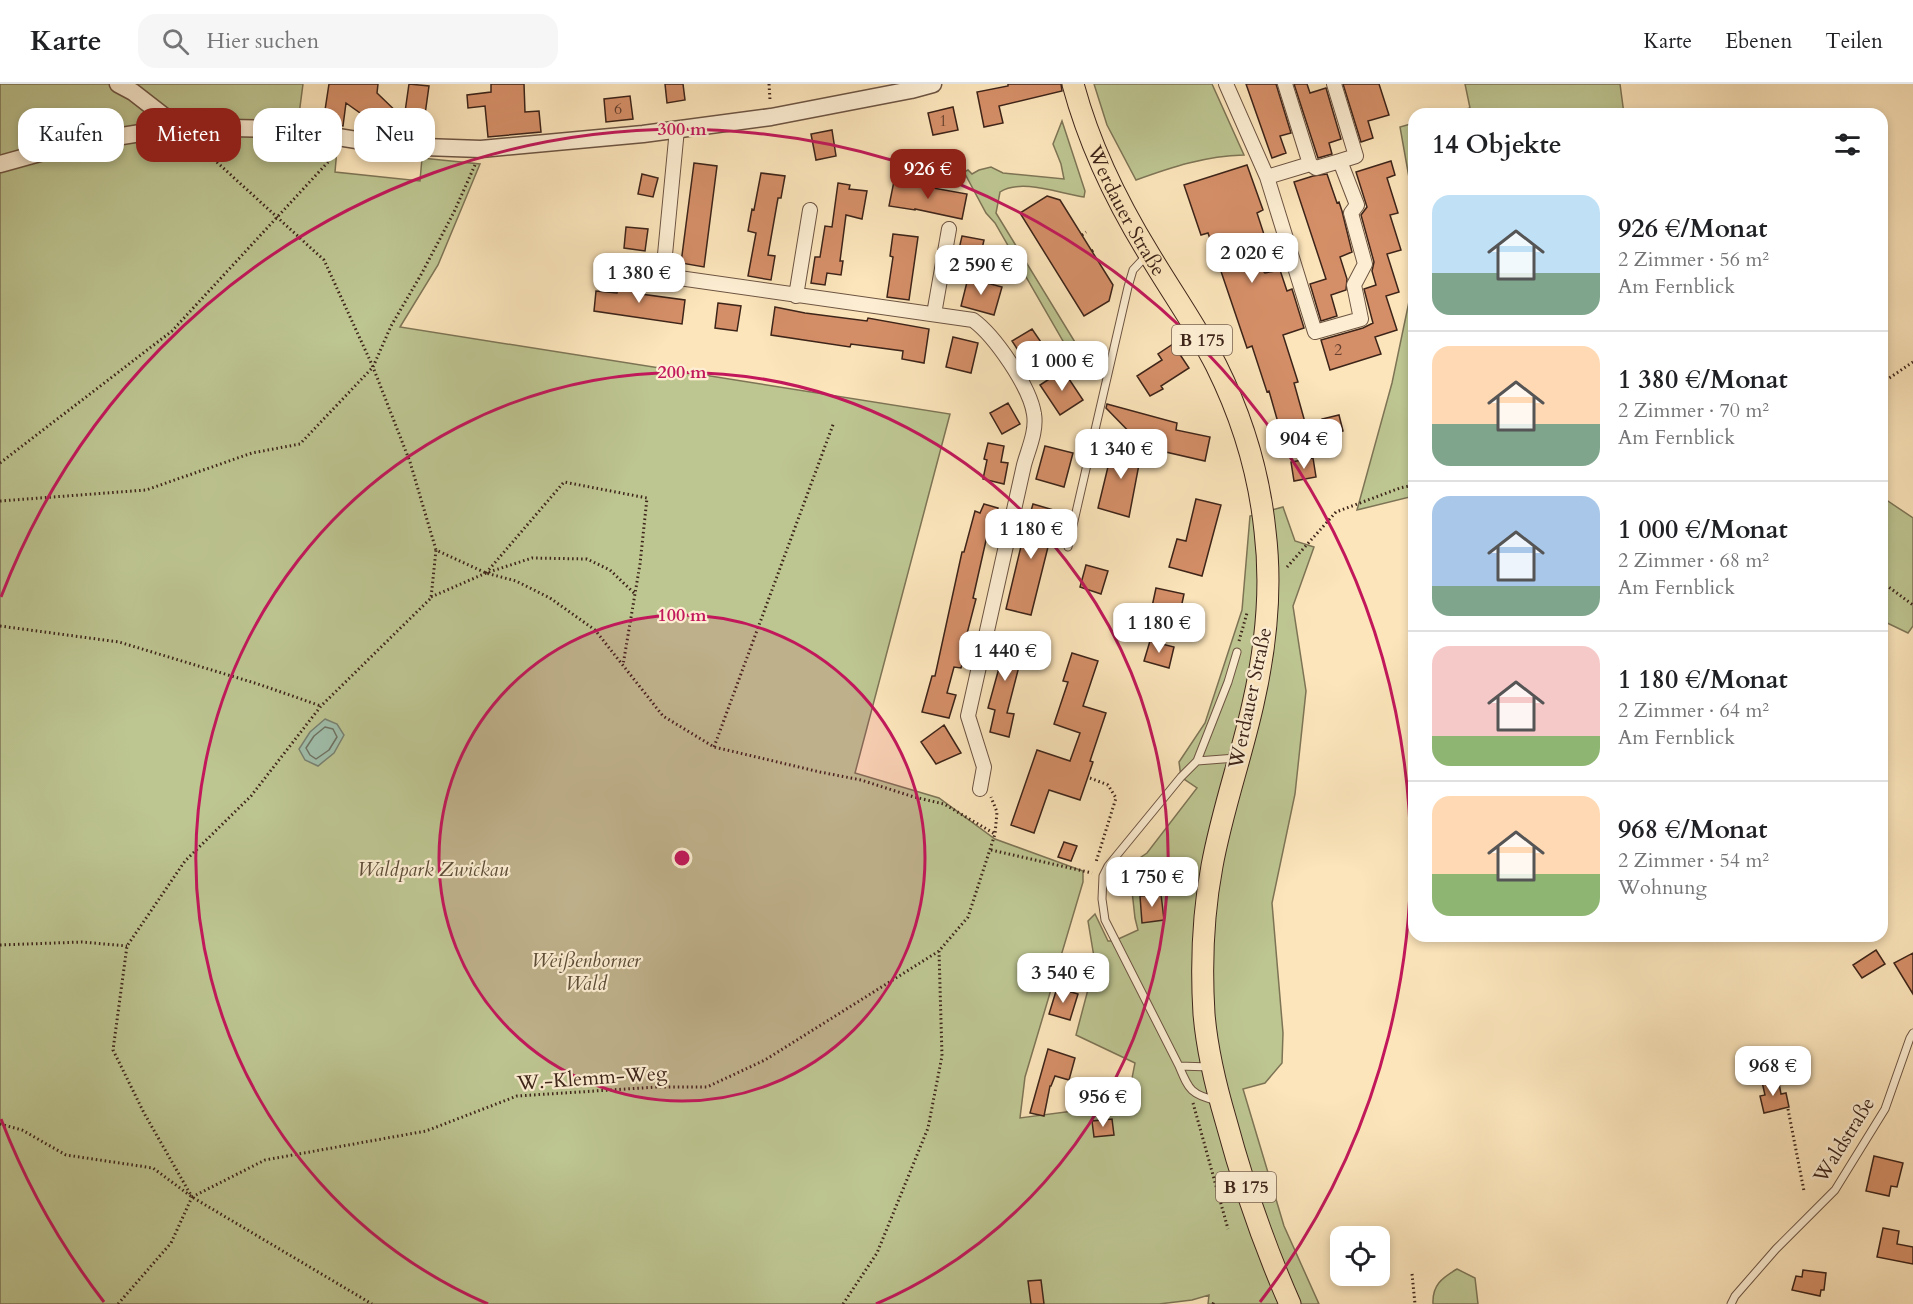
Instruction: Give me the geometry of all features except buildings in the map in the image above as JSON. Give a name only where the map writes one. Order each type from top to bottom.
[{"type":"main road","name":"Werdauer Straße","points":[[1072,84],[1080,112],[1114,190],[1149,254],[1216,365],[1248,444],[1259,488],[1266,533],[1264,583],[1267,616],[1262,658],[1216,849],[1205,918],[1204,1016],[1220,1101],[1253,1208],[1290,1304]]},
{"type":"street","points":[[118,84],[154,108]]},
{"type":"street","points":[[342,138],[424,147],[481,149],[771,117],[933,84]]},
{"type":"street","points":[[1226,84],[1267,177],[1315,332],[1361,319],[1354,285],[1365,264],[1351,213],[1357,205],[1340,161]]},
{"type":"street","points":[[1285,84],[1310,164],[1316,168],[1356,156],[1334,84]]},
{"type":"street","points":[[677,129],[664,265],[672,277],[973,320],[986,330],[1029,398],[1035,416],[1033,434],[1024,465],[968,716],[984,767],[981,784]]},
{"type":"street","points":[[0,164],[72,144],[136,134]]},
{"type":"street","points":[[1267,177],[1310,164]]},
{"type":"street","points":[[796,296],[810,210]]},
{"type":"street","points":[[934,314],[949,229]]},
{"type":"lane","points":[[1068,547],[1128,287],[1133,270],[1149,254]]},
{"type":"lane","points":[[1265,267],[1293,257]]},
{"type":"lane","points":[[1220,1101],[1201,1097],[1188,1088],[1179,1066],[1114,941],[1105,920],[1102,899],[1103,876],[1117,855],[1181,777],[1197,761],[1228,682],[1237,652]]},
{"type":"lane","points":[[1197,761],[1239,758]]},
{"type":"lane","name":"Waldstraße","points":[[1731,1304],[1735,1296],[1776,1249],[1835,1191],[1885,1109],[1913,1033]]},
{"type":"lane","points":[[1179,1066],[1213,1067]]},
{"type":"path","points":[[0,501],[146,490],[252,453],[300,444],[373,367],[390,326],[422,273],[454,212],[481,149]]},
{"type":"path","points":[[217,162],[324,260],[373,367],[410,462],[436,550],[431,597]]},
{"type":"path","points":[[0,463],[172,331],[328,162]]},
{"type":"path","points":[[1082,235],[1086,232]]},
{"type":"path","points":[[1092,251],[1096,249]]},
{"type":"path","points":[[1888,379],[1913,362]]},
{"type":"path","points":[[714,747],[834,422]]},
{"type":"path","points":[[486,573],[564,482],[647,498],[623,665]]},
{"type":"path","points":[[1264,583],[1284,570],[1336,512],[1408,486]]},
{"type":"path","points":[[436,550],[486,573],[516,581],[550,598],[595,630],[663,716],[714,747],[861,780],[944,804],[995,834]]},
{"type":"path","points":[[192,1197],[144,1113],[113,1050],[127,946],[185,861],[251,796],[321,706],[431,597],[486,573],[532,558],[587,559],[610,570],[634,593]]},
{"type":"path","points":[[1888,586],[1913,605]]},
{"type":"path","points":[[1237,652],[1248,610]]},
{"type":"path","points":[[0,626],[119,642],[258,684],[321,706]]},
{"type":"path","points":[[991,850],[1092,873],[1116,798],[1108,785],[1090,778]]},
{"type":"path","name":"W.-Klemm-Weg","points":[[192,1197],[265,1160],[426,1131],[517,1096],[657,1087],[707,1087],[765,1060],[939,951],[968,917],[995,834],[997,812],[981,784]]},
{"type":"path","points":[[0,945],[82,942],[127,946]]},
{"type":"path","points":[[843,1304],[877,1253],[928,1128],[942,1056],[939,951]]},
{"type":"path","points":[[1188,1088],[1228,1229]]},
{"type":"path","points":[[1788,1109],[1804,1191]]},
{"type":"path","points":[[0,1124],[21,1130],[66,1155],[153,1168],[192,1197],[372,1304]]},
{"type":"path","points":[[118,1304],[171,1243],[192,1197]]},
{"type":"path","points":[[1412,1274],[1415,1304]]},
{"type":"green space","name":"Weißenborner Wald","points":[[0,84],[303,84],[300,108],[253,108],[253,162],[336,162],[335,172],[420,181],[422,162],[435,162],[435,159],[480,164],[438,265],[400,327],[950,414],[855,773],[939,798],[995,839],[1083,871],[1083,882],[1025,1077],[1020,1118],[1127,1104],[1135,1063],[1076,1035],[1095,963],[1088,921],[1095,914],[1108,941],[1114,941],[1138,930],[1131,882],[1135,871],[1128,866],[1147,853],[1197,788],[1181,777],[1179,762],[1205,723],[1242,610],[1250,516],[1283,507],[1295,541],[1314,547],[1293,606],[1306,691],[1295,794],[1272,903],[1283,1033],[1282,1063],[1265,1083],[1243,1089],[1284,1226],[1319,1304],[1208,1304],[1209,1295],[1192,1300],[1159,1304],[0,1304]]},
{"type":"green space","points":[[1094,84],[1212,84],[1244,155],[1189,163],[1136,180],[1107,125]]},
{"type":"green space","points":[[1465,84],[1620,84],[1623,108],[1470,108]]},
{"type":"green space","points":[[1062,121],[1085,191],[1084,197],[1019,186],[1000,192],[996,213],[1092,370],[1082,374],[964,172],[968,170],[972,174],[991,167],[1003,173],[1064,179],[1053,144]]},
{"type":"green space","points":[[1408,125],[1408,172],[1400,127]]},
{"type":"green space","points":[[1408,306],[1408,497],[1357,510],[1392,383]]},
{"type":"green space","points":[[1888,501],[1913,518],[1913,626],[1908,633],[1888,623]]},
{"type":"green space","points":[[1457,1269],[1475,1278],[1478,1304],[1433,1304],[1436,1287]]},
{"type":"water","points":[[325,719],[337,724],[344,735],[334,753],[318,766],[305,760],[299,749],[310,732]]},
{"type":"park label","name":"Waldpark Zwickau","points":[[433,869]]}]
